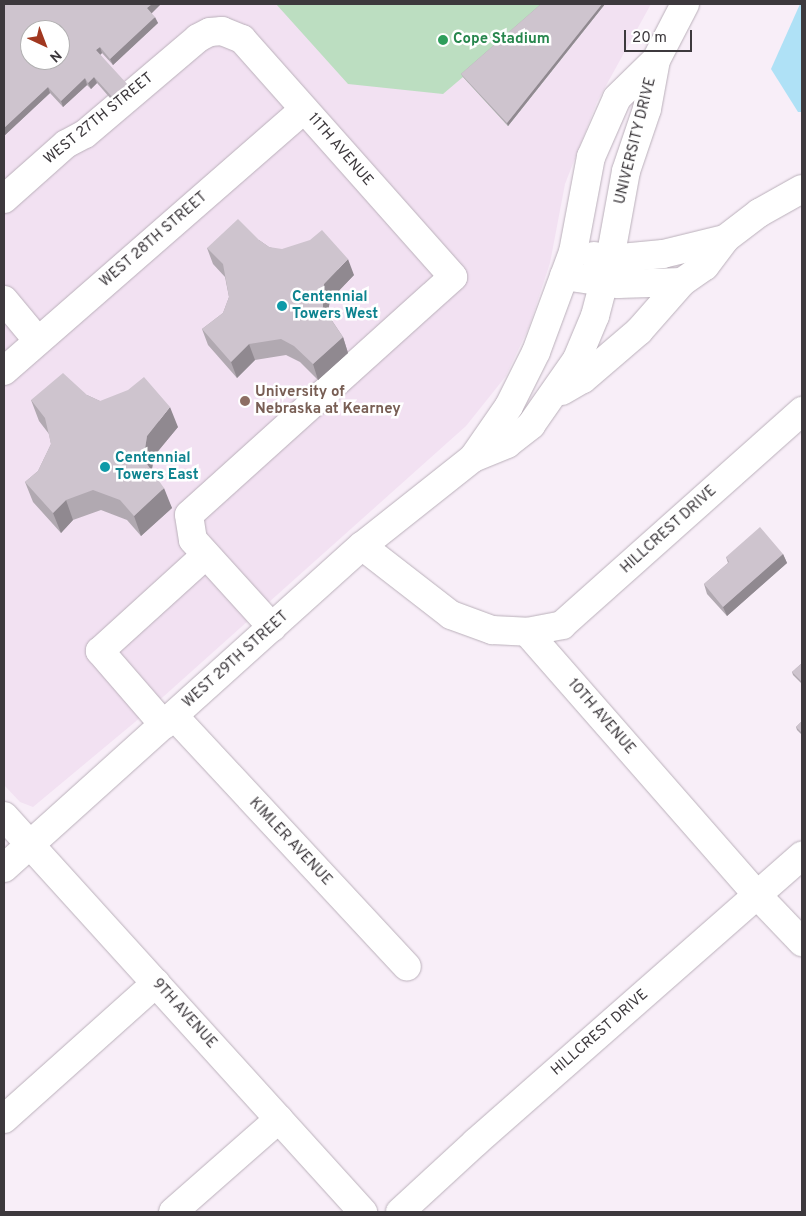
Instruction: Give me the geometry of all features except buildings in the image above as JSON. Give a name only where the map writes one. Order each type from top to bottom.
[{"type":"street","name":"UNIVERSITY DRIVE","points":[[607,270],[626,171],[647,109],[656,60],[685,4]]},
{"type":"street","name":"11TH AVENUE","points":[[206,555],[193,540],[189,515],[453,277],[242,39],[222,31]]},
{"type":"street","name":"WEST 27TH STREET","points":[[4,199],[66,144],[85,134],[198,38],[210,32],[222,31]]},
{"type":"street","name":"UNIVERSITY DRIVE","points":[[569,264],[591,157],[617,98],[656,60]]},
{"type":"street","name":"WEST 28TH STREET","points":[[4,371],[304,109]]},
{"type":"street","points":[[554,396],[583,379],[639,330],[682,282],[705,266],[725,239],[759,213],[802,189]]},
{"type":"street","points":[[607,270],[725,239]]},
{"type":"street","points":[[569,264],[607,270],[639,284],[682,282]]},
{"type":"street","name":"WEST 29TH STREET","points":[[4,868],[362,546],[472,458],[509,406],[527,370],[569,264]]},
{"type":"street","name":"WEST 29TH STREET","points":[[472,458],[507,444],[531,425],[554,396],[577,359],[607,270]]},
{"type":"street","points":[[4,300],[38,341]]},
{"type":"street","name":"HILLCREST DRIVE","points":[[527,632],[562,625],[802,411]]},
{"type":"street","points":[[362,546],[451,615],[492,630],[527,632]]},
{"type":"street","points":[[206,555],[272,627]]},
{"type":"street","name":"KIMLER AVENUE","points":[[206,555],[100,652],[121,676],[169,720],[407,968]]},
{"type":"street","name":"10TH AVENUE","points":[[527,632],[758,896],[802,942]]},
{"type":"street","name":"9TH AVENUE","points":[[4,816],[363,1212]]},
{"type":"street","name":"HILLCREST DRIVE","points":[[400,1212],[476,1142],[802,856]]},
{"type":"street","points":[[4,1118],[156,983]]},
{"type":"street","points":[[173,1212],[278,1119]]},
{"type":"shaded area","name":"University of Nebraska at Kearney","points":[[4,4],[651,4],[597,102],[565,184],[550,263],[529,327],[506,376],[466,426],[135,722],[33,807],[20,802],[4,785]]},
{"type":"green space","name":"Cope Stadium","points":[[276,4],[605,4],[508,126],[463,77],[443,94],[348,84]]},
{"type":"water","points":[[800,4],[802,4],[802,112],[798,112],[771,69]]},
{"type":"place","name":"Cope Stadium","points":[[443,40]]},
{"type":"place","name":"Centennial Towers West","points":[[282,306]]},
{"type":"place","name":"University of Nebraska at Kearney","points":[[245,401]]},
{"type":"place","name":"Centennial Towers East","points":[[105,467]]}]
